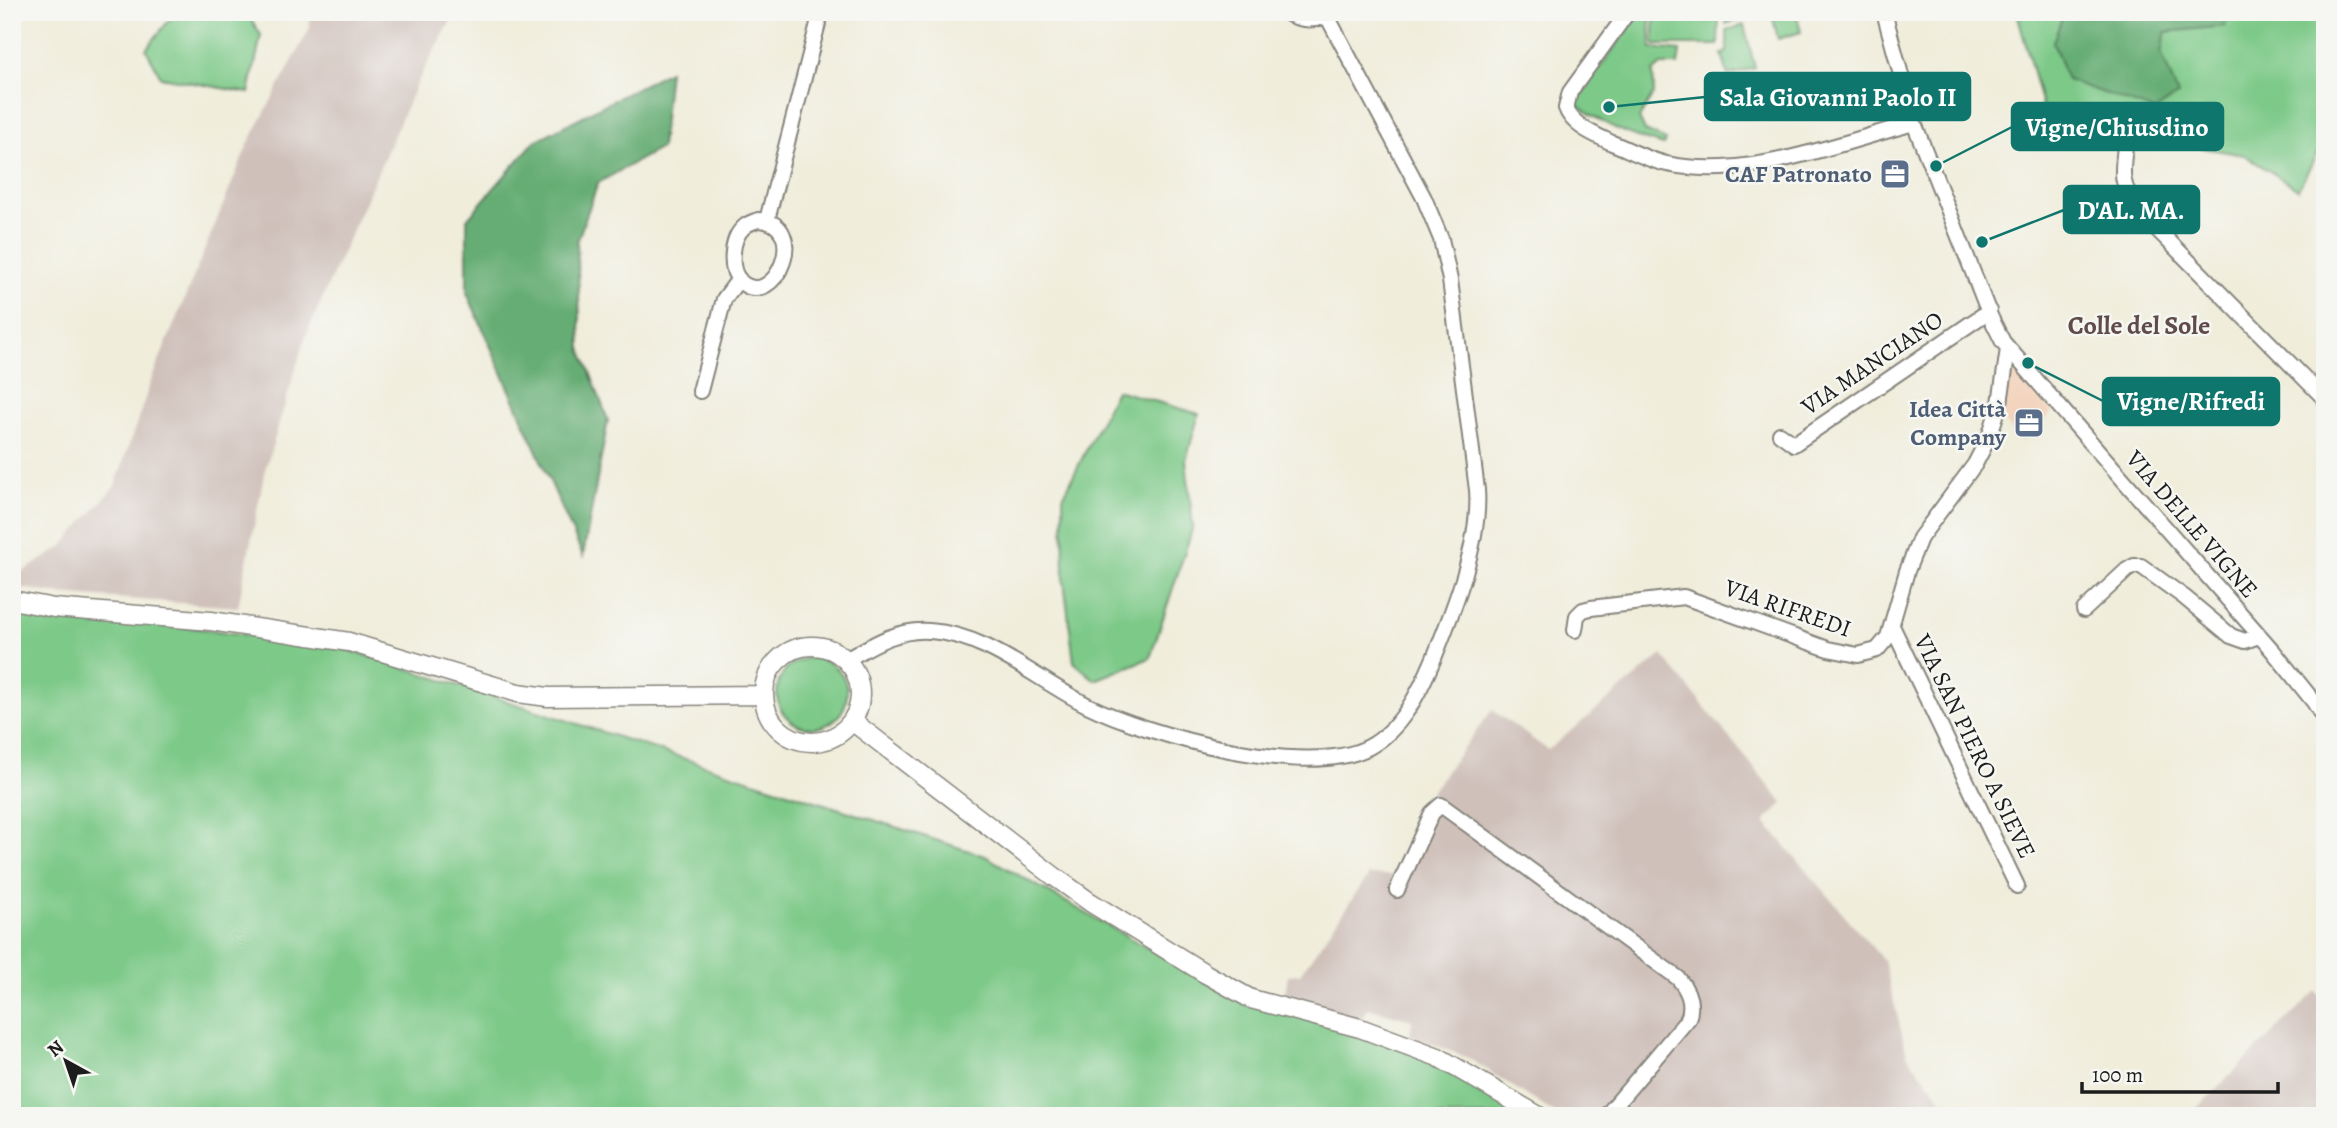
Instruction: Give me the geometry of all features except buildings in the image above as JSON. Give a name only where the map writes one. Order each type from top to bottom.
[{"type":"street","points":[[766,220],[821,12]]},
{"type":"street","points":[[846,660],[874,644],[901,634],[921,630],[949,634],[982,644],[1078,700],[1117,718],[1180,737],[1270,756],[1328,758],[1355,752],[1375,743],[1404,714],[1417,694],[1432,661],[1468,560],[1477,522],[1477,490],[1450,281],[1441,239],[1424,198],[1329,14],[1315,20],[1303,20],[1286,12]]},
{"type":"street","points":[[1628,12],[1570,93],[1566,108],[1570,117],[1586,129],[1643,156],[1684,166],[1713,168],[1744,165],[1782,158],[1914,123]]},
{"type":"street","name":"VIA DELLE VIGNE","points":[[1884,12],[1914,123],[1989,311],[2008,349],[2259,636],[2314,702],[2325,720]]},
{"type":"street","points":[[2126,139],[2123,181],[2125,190],[2139,211],[2325,399]]},
{"type":"street","points":[[766,220],[779,228],[786,244],[779,273],[770,284],[762,287],[748,287],[738,279],[732,259],[739,232],[750,223],[766,220]]},
{"type":"street","points":[[700,391],[724,299],[738,279]]},
{"type":"street","name":"VIA MANCIANO","points":[[1780,435],[1794,444],[1989,311]]},
{"type":"street","name":"VIA RIFREDI","points":[[1575,630],[1577,616],[1583,610],[1684,597],[1828,649],[1851,655],[1865,655],[1877,650],[1886,641],[1892,626],[1907,571],[1920,538],[1975,464],[1989,437],[2000,403],[2008,349]]},
{"type":"street","points":[[2084,610],[2127,570],[2141,566],[2176,590],[2231,636],[2245,641],[2259,636]]},
{"type":"street","points":[[12,600],[54,608],[211,621],[349,642],[517,693],[548,697],[763,695]]},
{"type":"street","name":"VIA SAN PIERO A SIEVE","points":[[1892,626],[2017,886]]},
{"type":"street","points":[[801,646],[818,646],[833,651],[846,660],[855,673],[860,688],[858,709],[852,721],[840,734],[814,743],[787,736],[774,725],[766,712],[763,695],[766,678],[774,662],[801,646]]},
{"type":"street","points":[[852,721],[1055,877],[1090,902],[1206,974],[1251,999],[1360,1028],[1438,1057],[1539,1116]]},
{"type":"street","points":[[1397,890],[1432,813],[1441,805],[1678,978],[1690,999],[1688,1019],[1606,1116]]},
{"type":"shaded area","points":[[309,12],[449,12],[454,15],[416,85],[305,338],[265,470],[238,607],[57,594],[12,586],[12,578],[61,548],[115,486],[152,378],[248,144],[310,28]]},
{"type":"shaded area","points":[[2009,363],[2052,412],[2023,442],[1999,416]]},
{"type":"shaded area","points":[[1662,655],[1783,803],[1765,822],[1884,961],[1907,1055],[1955,1116],[1559,1116],[1468,1058],[1410,1035],[1412,1020],[1367,1008],[1362,1019],[1284,998],[1288,975],[1300,974],[1369,875],[1392,875],[1433,789],[1492,710],[1548,750]]},
{"type":"shaded area","points":[[2316,991],[2325,1001],[2325,1116],[2189,1116]]},
{"type":"green space","points":[[246,12],[261,35],[249,93],[161,77],[146,49],[174,14]]},
{"type":"green space","points":[[1641,12],[1650,12],[1651,48],[1680,51],[1678,65],[1661,65],[1653,72],[1654,93],[1639,118],[1645,131],[1666,140],[1664,145],[1616,129],[1574,102]]},
{"type":"green space","points":[[1654,12],[1719,12],[1718,45],[1654,45]]},
{"type":"green space","points":[[1727,12],[1771,12],[1726,24]]},
{"type":"green space","points":[[1796,12],[1801,32],[1778,39],[1773,19]]},
{"type":"green space","points":[[2017,12],[2325,12],[2325,139],[2298,189],[2244,155],[2046,121]]},
{"type":"green space","points":[[2064,12],[2227,12],[2225,26],[2166,32],[2161,53],[2178,95],[2154,111],[2067,80],[2053,42]]},
{"type":"green space","points":[[1744,25],[1755,68],[1728,75],[1722,54],[1727,52],[1727,30]]},
{"type":"green space","points":[[669,71],[661,148],[598,183],[577,242],[581,348],[608,420],[583,556],[467,293],[467,219],[535,141]]},
{"type":"green space","points":[[1116,390],[1199,414],[1186,460],[1193,527],[1150,658],[1095,680],[1074,662],[1064,580],[1063,497]]},
{"type":"green space","points":[[12,604],[340,647],[985,856],[1227,993],[1420,1054],[1522,1116],[12,1116]]},
{"type":"green space","points":[[819,658],[832,664],[841,673],[845,679],[845,707],[837,718],[826,726],[805,728],[787,718],[779,707],[777,686],[787,668],[798,660]]},
{"type":"place","name":"Sala Giovanni Paolo II","points":[[1609,107]]},
{"type":"place","name":"Vigne/Chiusdino","points":[[1936,166]]},
{"type":"place","name":"CAF Patronato","points":[[1895,174]]},
{"type":"place","name":"D'AL. MA.","points":[[1982,242]]},
{"type":"place","name":"Vigne/Rifredi","points":[[2028,363]]},
{"type":"place","name":"Idea Città Company","points":[[2029,423]]},
{"type":"district","name":"Colle del Sole","points":[[2139,325]]}]
